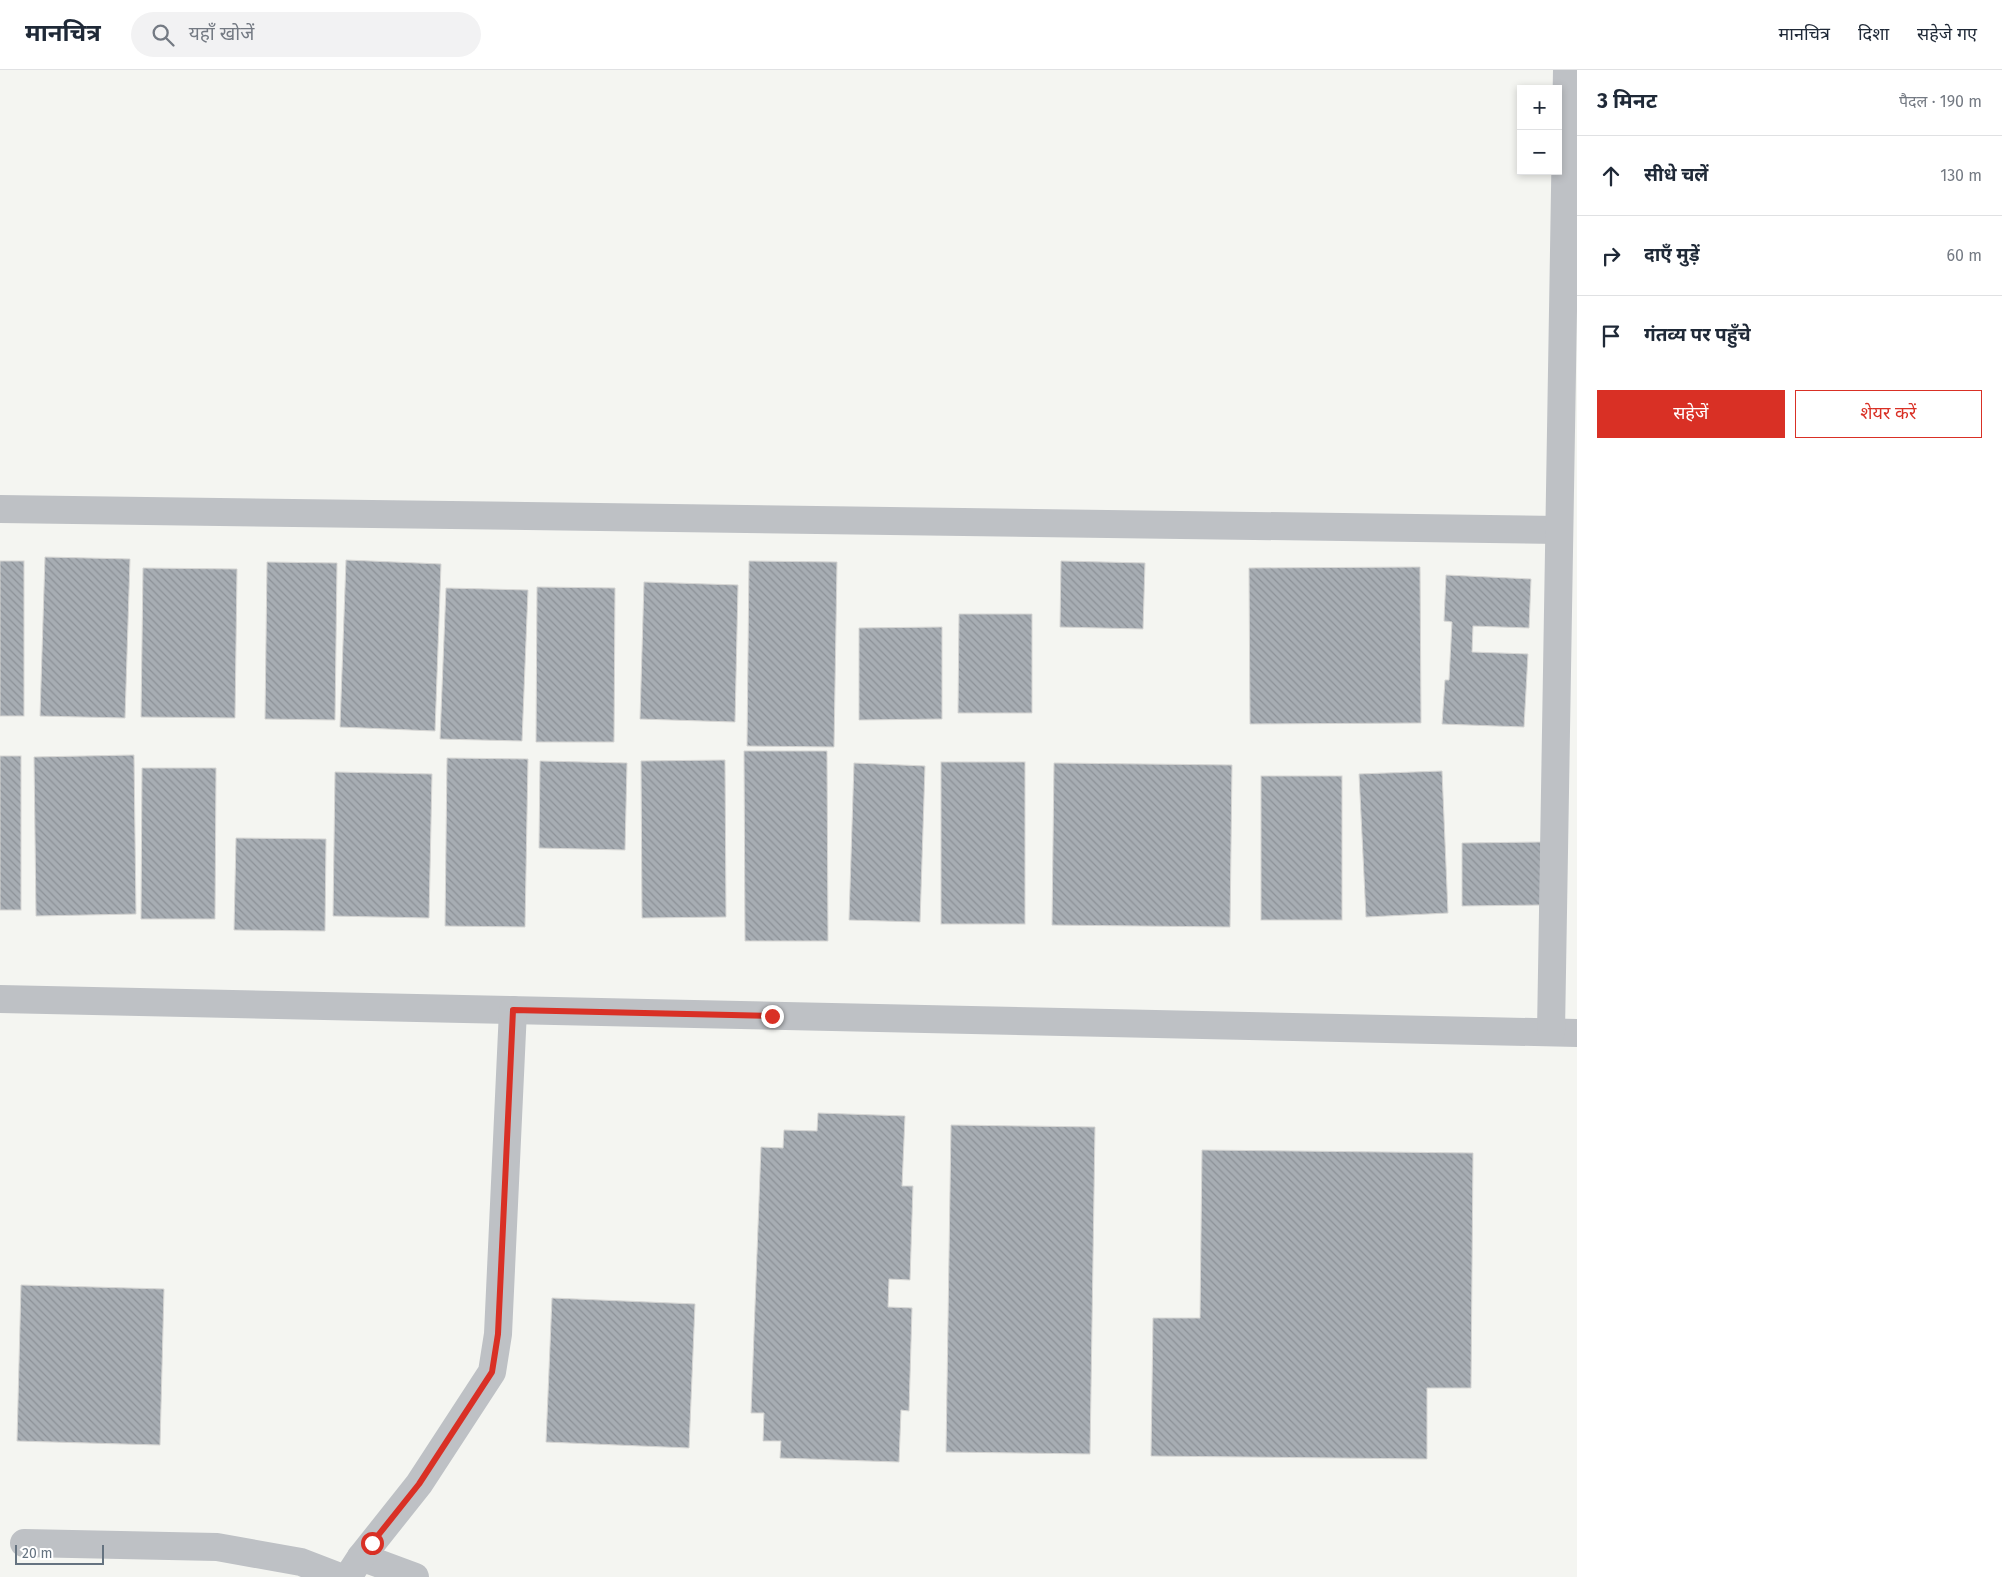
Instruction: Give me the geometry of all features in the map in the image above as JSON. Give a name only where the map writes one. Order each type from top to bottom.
[{"type":"street","points":[[0,999],[1564,1033],[1559,530],[1567,70]]},
{"type":"street","points":[[0,509],[1559,530]]},
{"type":"street","points":[[414,1577],[354,1567],[419,1484],[492,1372],[498,1334],[513,1010]]},
{"type":"street","points":[[24,1543],[217,1547],[301,1562],[340,1577]]},
{"type":"building","points":[[45,557],[130,559],[125,718],[40,716]]},
{"type":"building","points":[[346,560],[441,564],[435,731],[340,727]]},
{"type":"building","points":[[0,561],[24,561],[24,716],[0,716]]},
{"type":"building","points":[[749,561],[837,562],[834,747],[747,746]]},
{"type":"building","points":[[1061,561],[1145,563],[1143,629],[1060,627]]},
{"type":"building","points":[[267,562],[337,563],[335,720],[265,719]]},
{"type":"building","points":[[1420,567],[1421,723],[1250,724],[1249,568]]},
{"type":"building","points":[[143,568],[237,569],[235,718],[141,717]]},
{"type":"building","points":[[1446,575],[1531,579],[1529,628],[1473,626],[1472,652],[1528,654],[1524,727],[1442,724],[1445,680],[1449,680],[1452,622],[1444,621]]},
{"type":"building","points":[[644,582],[738,585],[735,722],[640,719]]},
{"type":"building","points":[[537,587],[615,588],[614,742],[536,742]]},
{"type":"building","points":[[446,588],[528,590],[522,741],[440,739]]},
{"type":"building","points":[[959,614],[1032,614],[1032,713],[958,713]]},
{"type":"building","points":[[942,627],[942,719],[859,720],[859,628]]},
{"type":"building","points":[[744,751],[827,751],[828,941],[745,941]]},
{"type":"building","points":[[134,755],[136,914],[36,916],[34,757]]},
{"type":"building","points":[[0,756],[21,756],[21,910],[0,910]]},
{"type":"building","points":[[447,758],[528,759],[525,927],[445,926]]},
{"type":"building","points":[[725,760],[726,917],[642,918],[641,761]]},
{"type":"building","points":[[540,761],[627,763],[625,850],[539,848]]},
{"type":"building","points":[[941,762],[1025,762],[1025,924],[941,924]]},
{"type":"building","points":[[854,763],[925,766],[920,922],[849,920]]},
{"type":"building","points":[[1054,763],[1232,765],[1230,927],[1052,925]]},
{"type":"building","points":[[142,768],[216,768],[215,919],[141,919]]},
{"type":"building","points":[[1442,771],[1448,913],[1366,917],[1359,774]]},
{"type":"building","points":[[335,772],[432,774],[429,918],[333,916]]},
{"type":"building","points":[[1261,776],[1342,776],[1342,920],[1261,920]]},
{"type":"building","points":[[236,838],[326,839],[325,931],[234,930]]},
{"type":"building","points":[[1541,842],[1542,905],[1462,906],[1462,843]]},
{"type":"building","points":[[818,1113],[905,1116],[902,1186],[913,1186],[910,1280],[889,1279],[888,1307],[912,1308],[909,1411],[901,1410],[899,1462],[780,1458],[781,1441],[763,1441],[764,1413],[751,1413],[761,1147],[783,1148],[784,1130],[817,1131]]},
{"type":"building","points":[[951,1125],[1095,1127],[1090,1454],[946,1452]]},
{"type":"building","points":[[1202,1150],[1473,1153],[1471,1388],[1427,1388],[1427,1459],[1151,1456],[1153,1318],[1200,1318]]},
{"type":"building","points":[[21,1285],[164,1289],[160,1445],[17,1441]]},
{"type":"building","points":[[552,1298],[695,1304],[689,1448],[546,1442]]},
{"type":"route","points":[[372,1543],[419,1484],[492,1372],[498,1334],[513,1010],[772,1016]]}]
